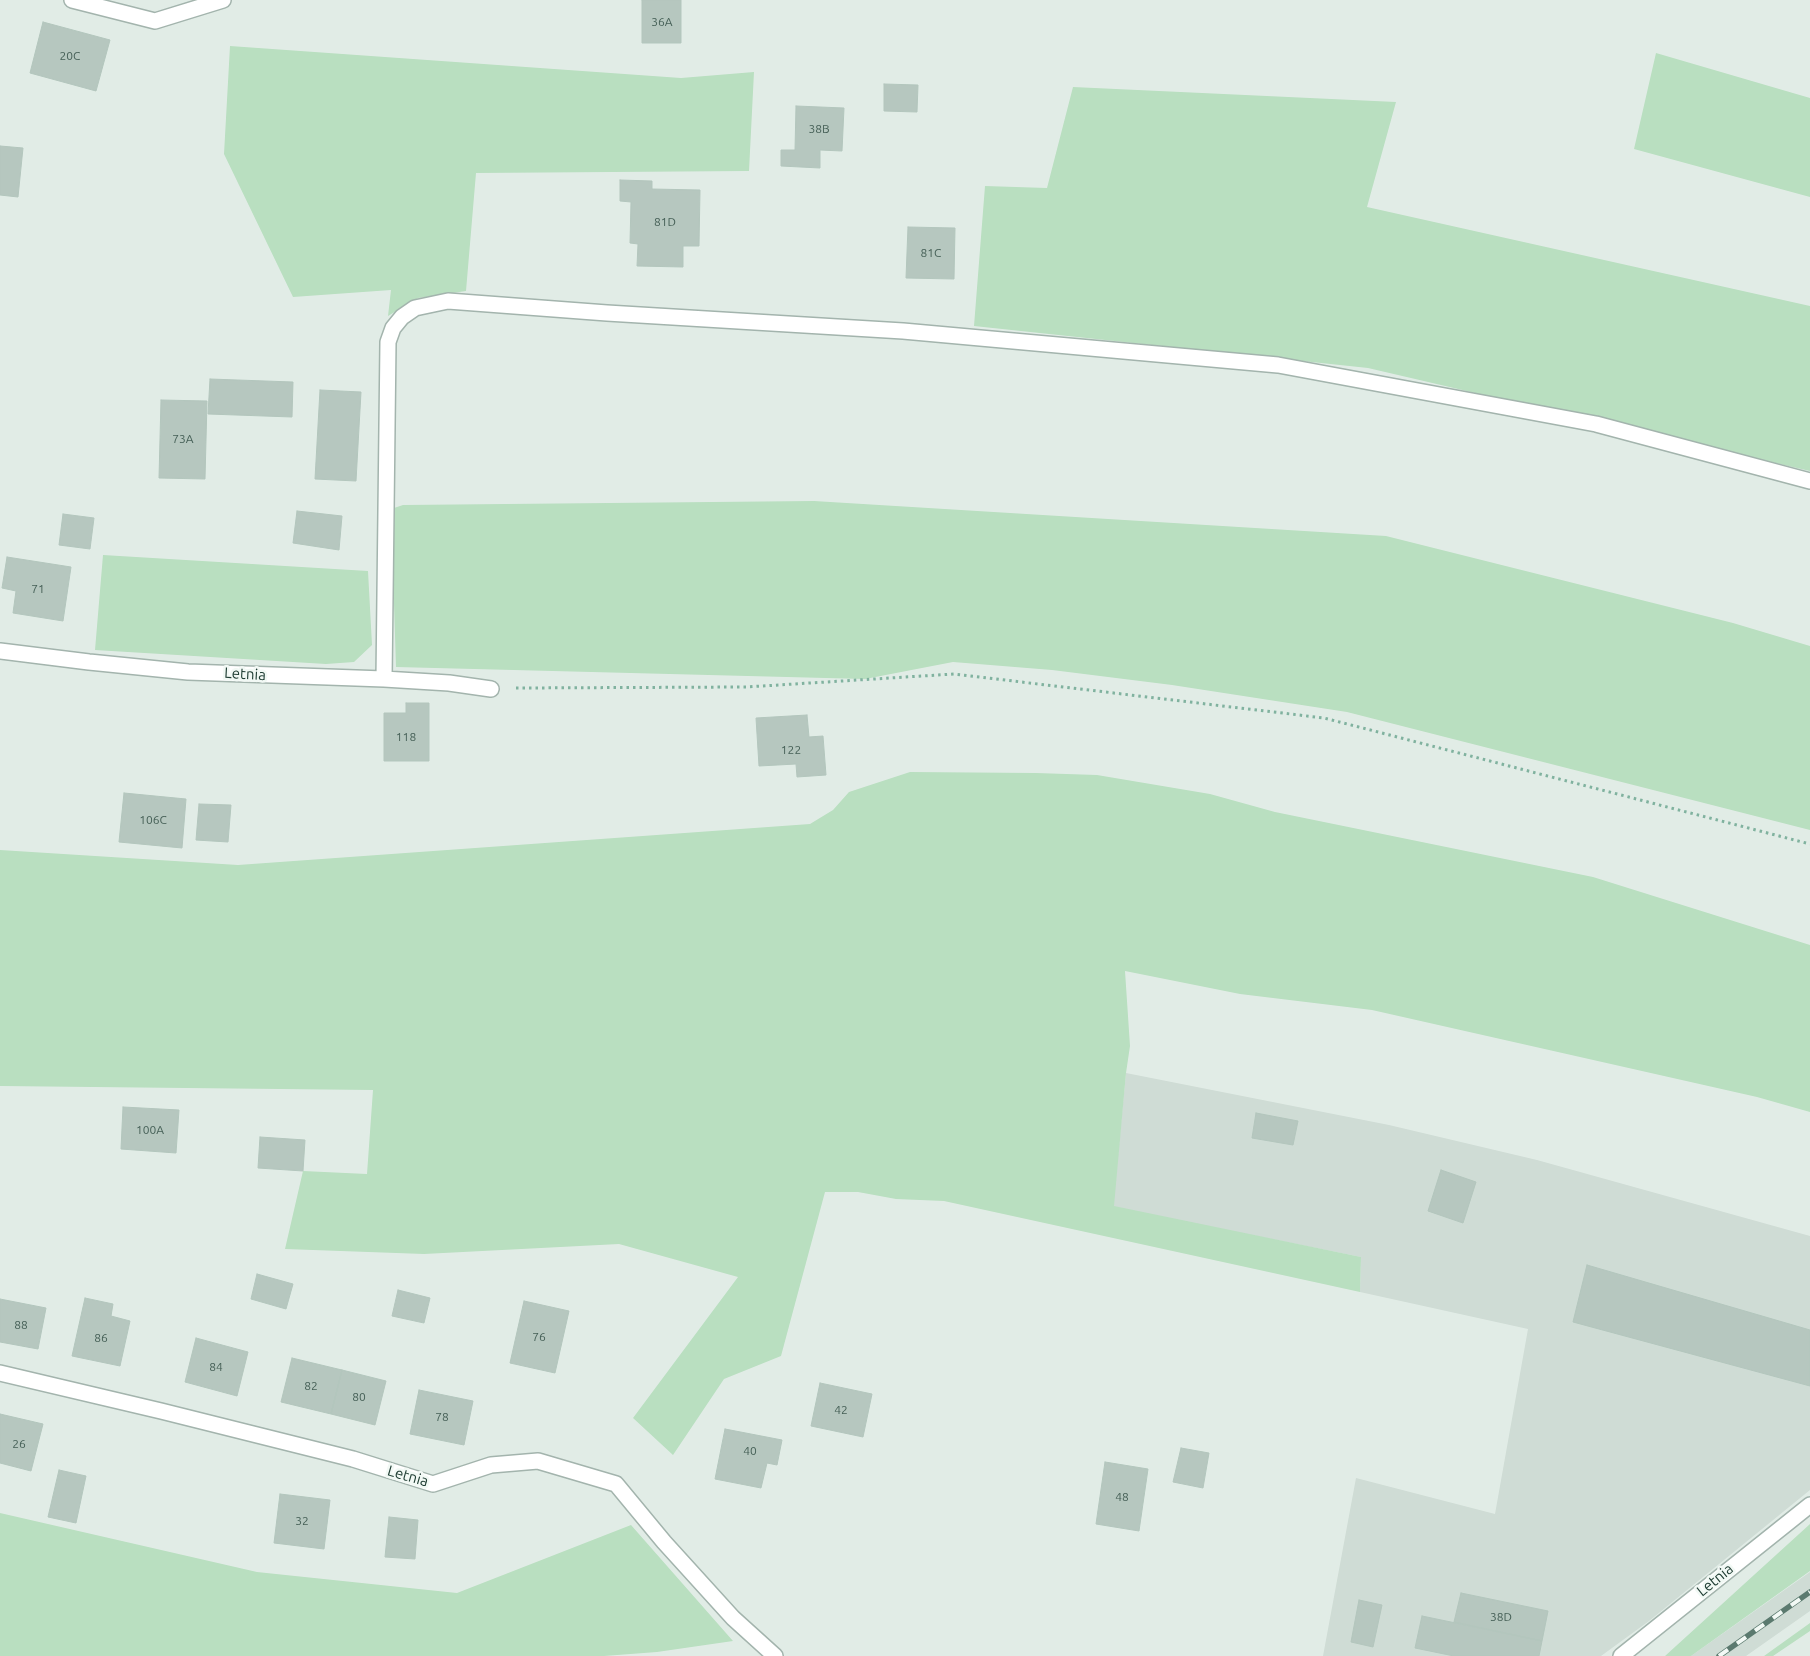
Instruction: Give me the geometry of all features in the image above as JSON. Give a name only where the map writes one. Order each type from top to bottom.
[{"type":"street","points":[[72,0],[155,21],[222,0]]},
{"type":"street","points":[[384,679],[388,342],[393,328],[402,316],[415,308],[448,301],[903,332],[1278,366],[1596,424],[1810,481]]},
{"type":"street","name":"Letnia","points":[[0,651],[188,672],[384,679],[491,688]]},
{"type":"street","name":"Letnia","points":[[0,1373],[353,1459],[433,1484],[491,1465],[538,1461],[616,1484],[664,1542],[733,1618],[775,1656]]},
{"type":"street","name":"Letnia","points":[[1621,1656],[1810,1505]]},
{"type":"path","points":[[491,688],[746,687],[954,674],[964,675],[1324,718],[1810,844]]},
{"type":"shaded area","points":[[1126,1073],[1389,1125],[1537,1160],[1810,1236],[1810,1490],[1649,1621],[1601,1656],[1323,1656],[1356,1478],[1495,1514],[1528,1329],[1360,1292],[1361,1257],[1113,1207]]},
{"type":"shaded area","points":[[1810,1572],[1810,1611],[1746,1656],[1691,1656]]},
{"type":"green space","points":[[230,46],[681,78],[754,72],[749,171],[476,173],[466,291],[418,298],[388,316],[391,290],[293,297],[224,154]]},
{"type":"green space","points":[[1656,53],[1810,98],[1810,197],[1634,149]]},
{"type":"green space","points":[[1073,87],[1396,102],[1367,207],[1810,306],[1810,471],[1368,368],[974,326],[985,186],[1047,188]]},
{"type":"green space","points":[[814,501],[1386,536],[1733,623],[1810,646],[1810,830],[1347,712],[1172,685],[1052,670],[953,662],[865,679],[396,667],[391,509],[403,505]]},
{"type":"green space","points":[[103,555],[368,571],[372,645],[354,662],[326,664],[95,650]]},
{"type":"green space","points":[[910,772],[1097,775],[1210,794],[1275,812],[1593,877],[1810,945],[1810,1112],[1757,1097],[1372,1010],[1240,994],[1125,971],[1130,1046],[1114,1206],[1361,1257],[1360,1292],[944,1201],[896,1199],[858,1192],[825,1192],[781,1356],[724,1379],[673,1455],[633,1418],[738,1277],[619,1244],[424,1254],[285,1249],[303,1171],[367,1174],[373,1090],[0,1086],[0,850],[238,865],[810,824],[833,810],[849,792]]},
{"type":"green space","points":[[0,1513],[257,1572],[457,1593],[631,1525],[733,1641],[657,1652],[604,1656],[0,1656]]},
{"type":"green space","points":[[1810,1524],[1810,1571],[1691,1656],[1665,1656]]},
{"type":"green space","points":[[1810,1623],[1810,1631],[1773,1656],[1764,1656]]},
{"type":"building","points":[[642,0],[681,0],[681,43],[642,43]]},
{"type":"building","points":[[43,22],[110,40],[96,91],[30,73]]},
{"type":"building","points":[[884,84],[918,85],[917,112],[884,111]]},
{"type":"building","points":[[796,106],[844,108],[842,151],[820,150],[820,168],[781,166],[781,150],[795,150]]},
{"type":"building","points":[[0,146],[23,148],[18,197],[0,195]]},
{"type":"building","points":[[620,180],[652,181],[652,189],[700,190],[699,246],[683,246],[683,267],[637,266],[638,244],[630,243],[631,202],[620,201]]},
{"type":"building","points":[[908,227],[955,228],[954,279],[906,278]]},
{"type":"building","points":[[210,379],[293,382],[292,417],[208,414]]},
{"type":"building","points":[[320,390],[361,392],[356,481],[315,479]]},
{"type":"building","points":[[161,400],[207,401],[205,479],[159,478]]},
{"type":"building","points":[[297,511],[342,516],[339,550],[293,543]]},
{"type":"building","points":[[63,514],[94,518],[90,549],[59,545]]},
{"type":"building","points":[[7,557],[71,567],[63,621],[13,613],[16,591],[2,588]]},
{"type":"building","points":[[406,703],[429,703],[429,761],[384,761],[384,713],[406,713]]},
{"type":"building","points":[[807,715],[809,737],[823,736],[826,775],[797,777],[796,764],[759,766],[756,718]]},
{"type":"building","points":[[124,793],[186,799],[182,848],[119,842]]},
{"type":"building","points":[[199,804],[231,805],[228,842],[196,840]]},
{"type":"building","points":[[123,1107],[179,1110],[176,1153],[121,1149]]},
{"type":"building","points":[[1256,1113],[1298,1121],[1293,1145],[1252,1138]]},
{"type":"building","points":[[260,1137],[305,1140],[303,1171],[258,1168]]},
{"type":"building","points":[[1441,1170],[1476,1182],[1463,1223],[1428,1211]]},
{"type":"building","points":[[1587,1265],[1810,1330],[1810,1386],[1573,1322]]},
{"type":"building","points":[[257,1274],[293,1284],[286,1309],[251,1299]]},
{"type":"building","points":[[398,1290],[430,1298],[424,1323],[392,1316]]},
{"type":"building","points":[[85,1298],[113,1304],[111,1316],[130,1321],[120,1366],[72,1356]]},
{"type":"building","points":[[0,1299],[46,1308],[38,1349],[0,1342]]},
{"type":"building","points":[[524,1301],[569,1311],[555,1373],[510,1363]]},
{"type":"building","points":[[196,1338],[248,1352],[237,1396],[185,1382]]},
{"type":"building","points":[[292,1358],[342,1370],[331,1414],[281,1402]]},
{"type":"building","points":[[342,1370],[386,1381],[375,1425],[331,1414]]},
{"type":"building","points":[[820,1383],[872,1394],[863,1437],[811,1426]]},
{"type":"building","points":[[419,1390],[473,1401],[464,1445],[410,1434]]},
{"type":"building","points":[[0,1414],[43,1424],[31,1471],[0,1463]]},
{"type":"building","points":[[725,1429],[782,1440],[777,1465],[767,1463],[761,1488],[715,1479]]},
{"type":"building","points":[[1181,1448],[1209,1453],[1203,1488],[1173,1482]]},
{"type":"building","points":[[1105,1462],[1148,1469],[1139,1531],[1096,1524]]},
{"type":"building","points":[[59,1470],[86,1476],[76,1523],[48,1517]]},
{"type":"building","points":[[280,1494],[330,1500],[324,1549],[274,1543]]},
{"type":"building","points":[[389,1517],[418,1520],[415,1559],[385,1557]]},
{"type":"building","points":[[1461,1593],[1548,1611],[1542,1641],[1454,1622]]},
{"type":"building","points":[[1359,1600],[1382,1605],[1373,1647],[1351,1642]]},
{"type":"building","points":[[1422,1616],[1542,1641],[1539,1656],[1454,1656],[1415,1648]]},
{"type":"railway","points":[[1719,1656],[1810,1592]]}]
